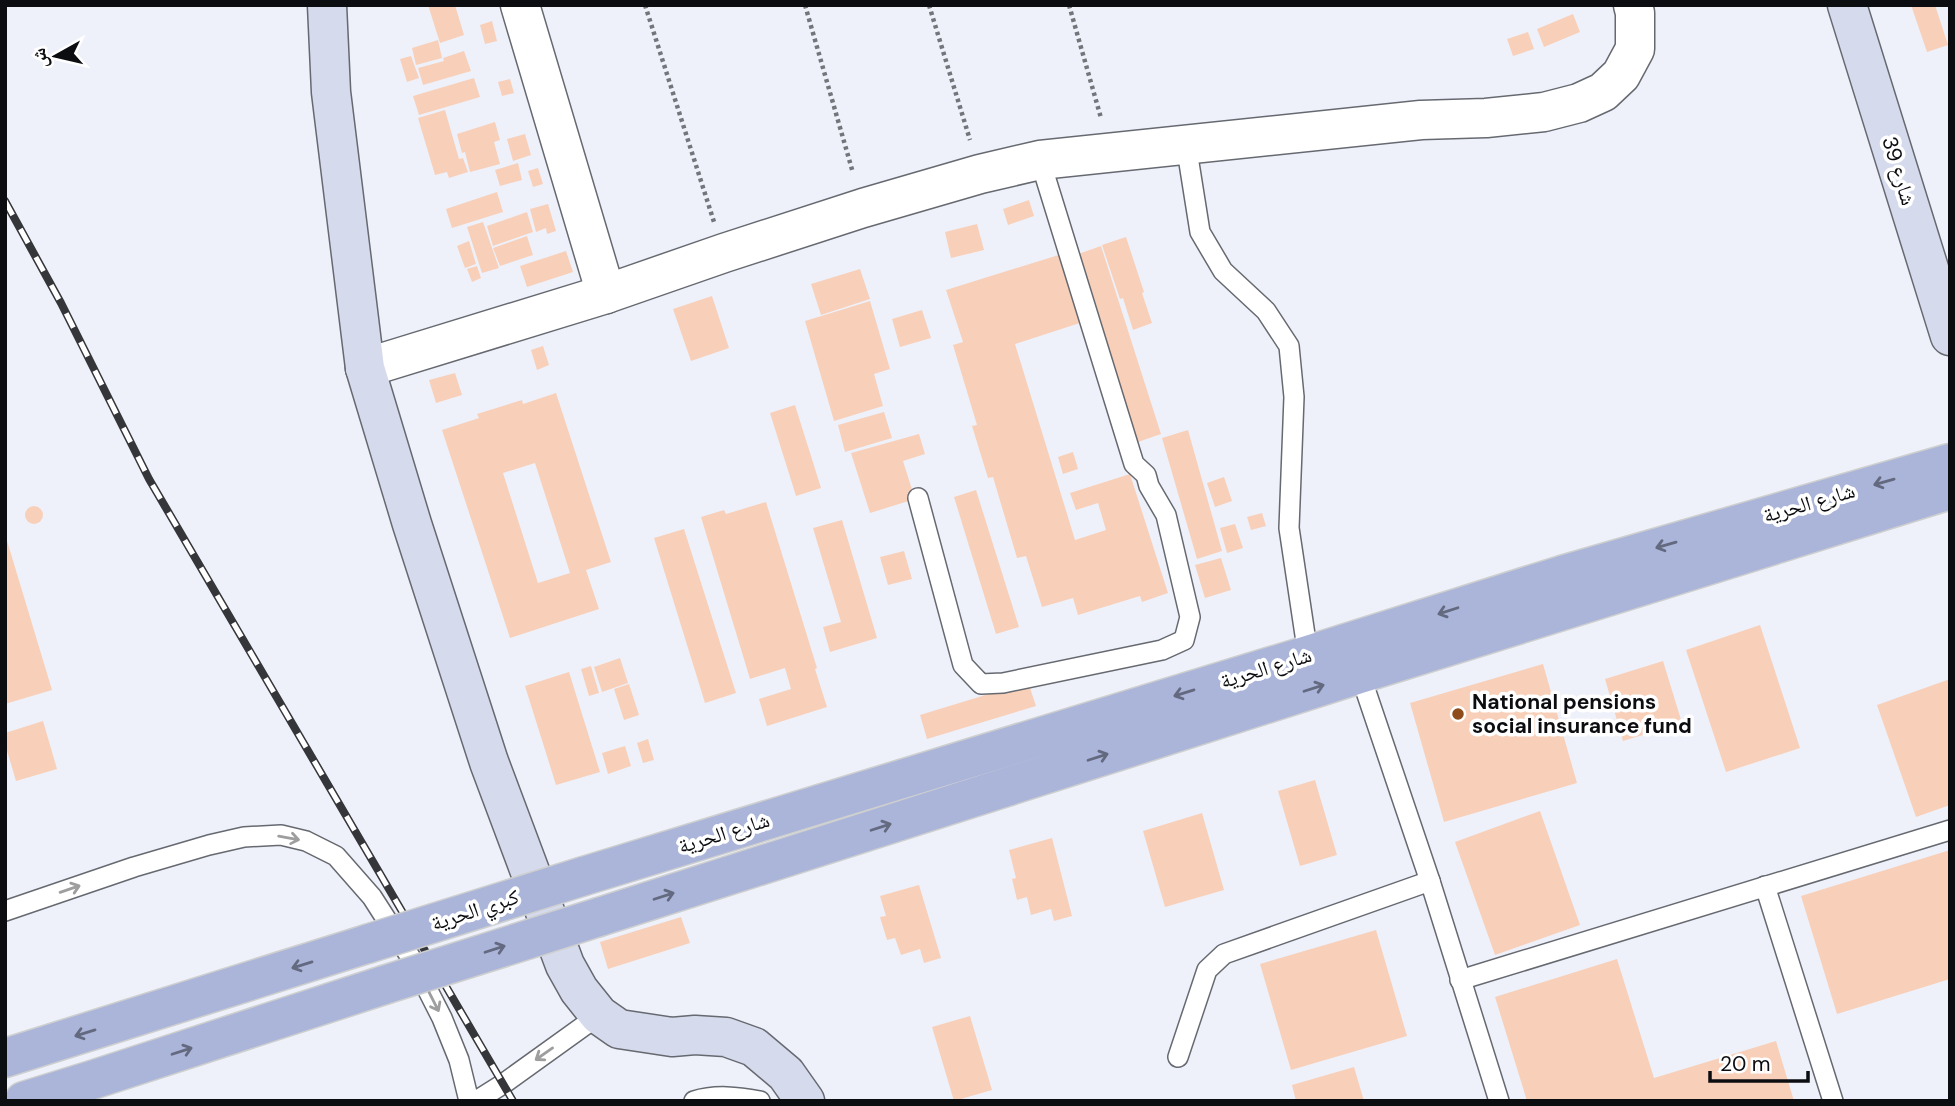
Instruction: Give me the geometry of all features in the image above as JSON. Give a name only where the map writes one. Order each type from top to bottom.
[{"type":"main road","name":"شارع الحرية","points":[[584,876],[1562,575],[1950,463]]},
{"type":"main road","name":"شارع الحرية","points":[[599,917],[1360,674],[1950,490]]},
{"type":"main road","name":"كبري الحرية","points":[[5,1058],[584,876]]},
{"type":"main road","name":"كبري الحرية","points":[[24,1101],[599,917]]},
{"type":"street","points":[[327,5],[331,92],[365,368],[489,762],[565,965],[579,990],[599,1015],[620,1029],[672,1037],[726,1037],[754,1046],[786,1074],[805,1101]]},
{"type":"street","points":[[520,5],[606,294]]},
{"type":"street","points":[[365,368],[606,294],[863,208],[980,174],[1040,160],[1421,120],[1498,117],[1544,112],[1579,103],[1603,92],[1621,75],[1635,49],[1633,5]]},
{"type":"street","name":"شارع 39","points":[[1847,5],[1950,337]]},
{"type":"lane","points":[[1186,144],[1200,232],[1223,271],[1266,312],[1289,346],[1294,397],[1289,528],[1308,655]]},
{"type":"lane","points":[[918,498],[963,665],[981,684],[1003,683],[1162,650],[1184,640],[1190,617],[1166,514],[1149,486],[1146,475],[1134,464],[1040,160]]},
{"type":"lane","points":[[1360,674],[1430,881],[1499,1101]]},
{"type":"lane","points":[[1460,980],[1950,830]]},
{"type":"lane","points":[[5,911],[134,867],[209,845],[244,837],[281,835],[306,841],[336,856],[372,897],[413,961],[442,1018],[458,1060],[469,1101]]},
{"type":"lane","points":[[1178,1058],[1207,970],[1224,954],[1430,881]]},
{"type":"lane","points":[[1765,886],[1833,1101]]},
{"type":"lane","points":[[476,1101],[599,1015]]},
{"type":"lane","points":[[694,1101],[731,1096],[760,1101]]},
{"type":"path","points":[[645,5],[724,253]]},
{"type":"path","points":[[805,5],[863,208]]},
{"type":"path","points":[[929,5],[980,174]]},
{"type":"path","points":[[1069,5],[1111,152]]},
{"type":"building","points":[[428,5],[455,5],[464,35],[440,43]]},
{"type":"building","points":[[1911,5],[1935,5],[1948,45],[1927,52]]},
{"type":"building","points":[[1573,14],[1580,32],[1544,47],[1537,29]]},
{"type":"building","points":[[492,21],[497,41],[485,44],[480,25]]},
{"type":"building","points":[[1528,32],[1534,49],[1513,56],[1507,39]]},
{"type":"building","points":[[438,40],[442,58],[416,65],[412,48]]},
{"type":"building","points":[[464,51],[471,71],[423,85],[418,68],[444,61],[443,58]]},
{"type":"building","points":[[411,56],[419,78],[407,82],[400,59]]},
{"type":"building","points":[[474,78],[480,97],[419,115],[413,96]]},
{"type":"building","points":[[510,79],[514,93],[502,96],[498,82]]},
{"type":"building","points":[[445,110],[459,159],[463,158],[468,172],[449,178],[447,172],[435,175],[418,118]]},
{"type":"building","points":[[495,122],[500,140],[494,142],[500,164],[470,172],[457,134]]},
{"type":"building","points":[[525,134],[531,155],[513,161],[507,139]]},
{"type":"building","points":[[518,163],[522,180],[500,186],[495,170]]},
{"type":"building","points":[[538,168],[543,184],[533,187],[528,171]]},
{"type":"building","points":[[497,192],[503,212],[452,228],[446,209]]},
{"type":"building","points":[[1029,200],[1034,216],[1008,225],[1003,209]]},
{"type":"building","points":[[548,204],[556,231],[547,234],[546,228],[536,232],[530,209]]},
{"type":"building","points":[[527,212],[533,232],[493,246],[487,226]]},
{"type":"building","points":[[483,222],[499,268],[482,273],[467,227]]},
{"type":"building","points":[[977,224],[984,250],[951,258],[945,232]]},
{"type":"building","points":[[527,236],[533,255],[500,266],[493,248]]},
{"type":"building","points":[[1126,237],[1152,323],[1133,330],[1102,245]]},
{"type":"building","points":[[469,241],[476,264],[465,268],[457,246]]},
{"type":"building","points":[[1101,246],[1161,434],[1138,442],[1078,254]]},
{"type":"building","points":[[566,251],[573,272],[527,287],[520,266]]},
{"type":"building","points":[[1065,253],[1086,321],[1015,344],[1075,540],[1106,530],[1098,503],[1076,510],[1070,493],[1130,474],[1168,593],[1142,602],[1140,596],[1078,615],[1073,598],[1042,607],[1026,556],[1017,558],[993,477],[988,478],[972,426],[977,425],[953,345],[963,342],[946,290]]},
{"type":"building","points":[[477,266],[481,278],[472,282],[467,269]]},
{"type":"building","points":[[860,269],[870,299],[821,315],[811,284]]},
{"type":"building","points":[[712,296],[729,348],[691,361],[673,309]]},
{"type":"building","points":[[870,301],[890,369],[874,374],[883,406],[834,421],[805,321]]},
{"type":"building","points":[[922,310],[931,338],[900,347],[892,319]]},
{"type":"building","points":[[543,346],[549,365],[537,370],[531,350]]},
{"type":"building","points":[[455,373],[462,395],[436,403],[429,380]]},
{"type":"building","points":[[556,393],[611,562],[586,570],[599,609],[510,638],[442,430],[479,418],[477,414],[522,400],[523,404]],"holes":[[[535,463],[570,573],[538,583],[503,473]]]},
{"type":"building","points":[[795,405],[821,488],[796,496],[770,413]]},
{"type":"building","points":[[884,412],[892,438],[845,452],[838,425]]},
{"type":"building","points":[[1188,430],[1222,551],[1197,559],[1162,438]]},
{"type":"building","points":[[919,434],[925,454],[903,461],[915,499],[870,513],[851,453]]},
{"type":"building","points":[[1073,452],[1078,469],[1063,474],[1058,457]]},
{"type":"building","points":[[1224,477],[1232,501],[1215,507],[1207,483]]},
{"type":"building","points":[[976,490],[1019,627],[996,634],[954,497]]},
{"type":"building","points":[[766,502],[827,707],[767,726],[759,699],[791,689],[785,668],[750,679],[701,517],[724,510],[726,514]]},
{"type":"building","points":[[34,506],[40,509],[43,515],[40,521],[34,524],[28,521],[25,515],[28,509]]},
{"type":"building","points":[[1262,513],[1266,526],[1251,530],[1247,517]]},
{"type":"building","points":[[842,520],[877,638],[830,652],[823,627],[841,622],[813,528]]},
{"type":"building","points":[[1235,524],[1243,548],[1227,553],[1220,528]]},
{"type":"building","points":[[684,529],[736,693],[705,703],[654,538]]},
{"type":"building","points":[[5,534],[52,690],[5,704]]},
{"type":"building","points":[[904,551],[912,579],[888,585],[880,557]]},
{"type":"building","points":[[1221,558],[1231,590],[1205,598],[1195,565]]},
{"type":"building","points":[[1760,625],[1800,748],[1726,772],[1686,650]]},
{"type":"building","points":[[620,658],[628,683],[602,692],[594,667]]},
{"type":"building","points":[[1663,661],[1682,723],[1623,741],[1605,679]]},
{"type":"building","points":[[1543,664],[1577,783],[1444,822],[1410,703]]},
{"type":"building","points":[[591,666],[599,693],[589,696],[581,669]]},
{"type":"building","points":[[569,672],[600,772],[556,785],[525,686]]},
{"type":"building","points":[[1950,679],[1950,805],[1916,817],[1877,705]]},
{"type":"building","points":[[1028,682],[1036,706],[927,739],[920,715]]},
{"type":"building","points":[[629,684],[639,715],[624,720],[614,689]]},
{"type":"building","points":[[43,721],[57,769],[16,781],[5,744],[5,733]]},
{"type":"building","points":[[648,739],[654,760],[643,763],[637,743]]},
{"type":"building","points":[[625,746],[631,766],[608,774],[602,753]]},
{"type":"building","points":[[1315,780],[1337,855],[1300,866],[1278,791]]},
{"type":"building","points":[[1540,811],[1580,925],[1495,955],[1455,842]]},
{"type":"building","points":[[1202,813],[1224,890],[1165,907],[1143,831]]},
{"type":"building","points":[[1052,838],[1072,916],[1054,921],[1051,909],[1031,915],[1027,897],[1017,900],[1012,879],[1016,878],[1009,850]]},
{"type":"building","points":[[1950,850],[1950,979],[1837,1014],[1801,896]]},
{"type":"building","points":[[919,885],[941,958],[924,963],[920,949],[901,955],[895,938],[887,940],[880,917],[886,916],[880,896]]},
{"type":"building","points":[[681,917],[690,943],[608,969],[600,942]]},
{"type":"building","points":[[1376,930],[1407,1036],[1291,1070],[1260,964]]},
{"type":"building","points":[[1617,959],[1654,1078],[1776,1041],[1794,1101],[1527,1101],[1495,997]]},
{"type":"building","points":[[970,1016],[992,1090],[954,1101],[932,1027]]},
{"type":"building","points":[[1354,1067],[1364,1101],[1296,1101],[1292,1085]]},
{"type":"railway","points":[[5,201],[61,303],[149,479],[513,1101]]},
{"type":"place","name":"National pensions social insurance fund","points":[[1458,714]]}]
